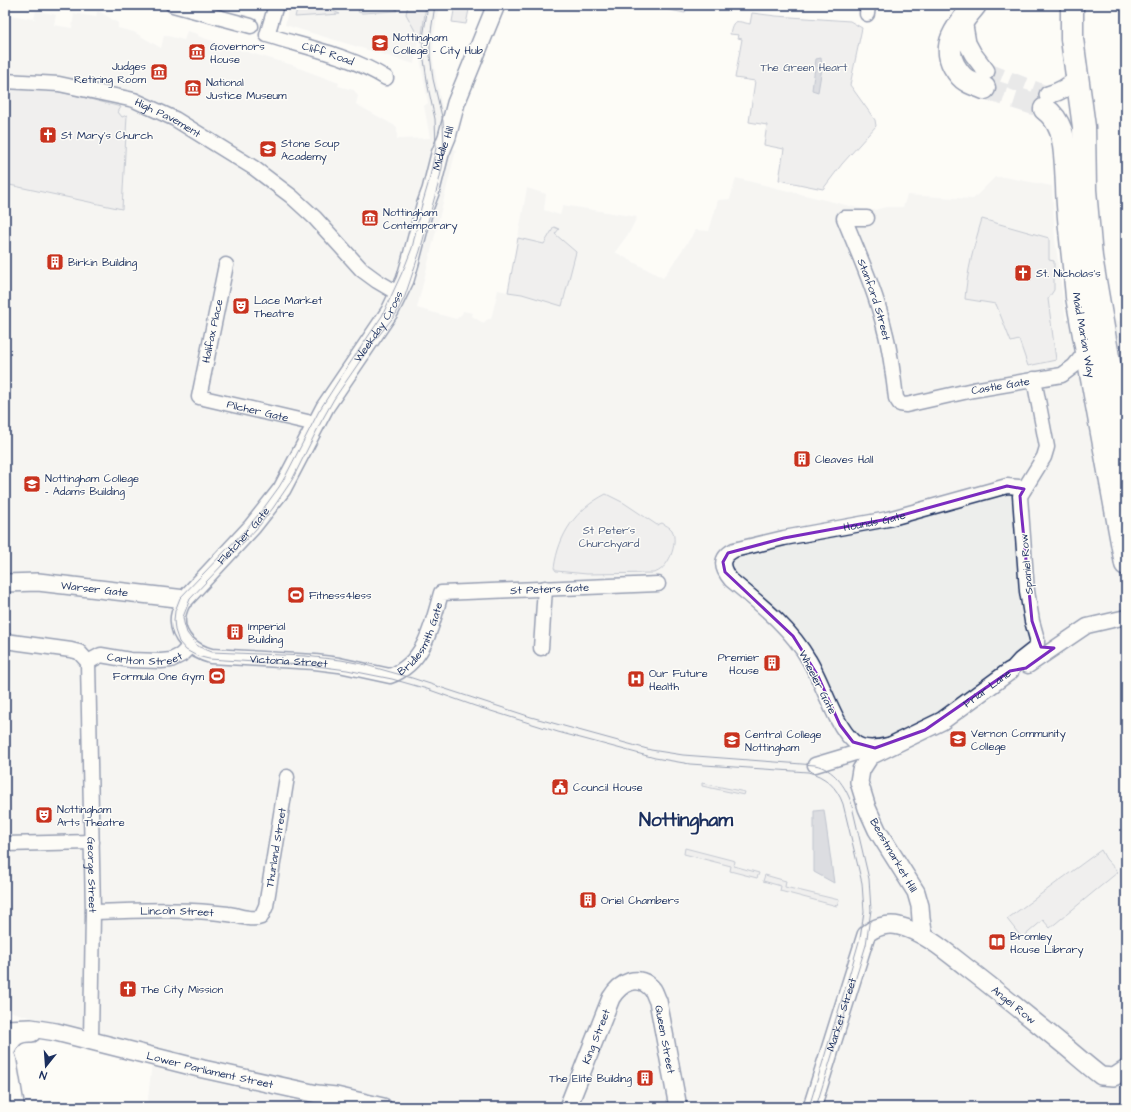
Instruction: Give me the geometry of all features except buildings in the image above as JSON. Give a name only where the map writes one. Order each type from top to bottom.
[{"type":"main road","name":"Maid Marian Way","points":[[1072,5],[1072,39],[1084,127],[1085,190],[1091,257],[1126,463]]},
{"type":"main road","points":[[969,12],[953,34],[950,44],[950,58],[957,70],[966,80],[985,79]]},
{"type":"main road","name":"Maid Marian Way","points":[[1047,102],[1061,130],[1067,174],[1073,266],[1077,297],[1126,564]]},
{"type":"main road","points":[[5,1060],[13,1107]]},
{"type":"street","points":[[173,5],[251,26]]},
{"type":"street","name":"Cliff Road","points":[[276,5],[268,35],[340,56],[372,69],[386,78]]},
{"type":"street","name":"Middle Hill","points":[[399,294],[410,263],[440,154],[447,137],[461,88],[491,20],[496,5]]},
{"type":"street","points":[[969,12],[967,42],[985,79]]},
{"type":"street","name":"Maid Marian Way","points":[[1047,102],[1077,78]]},
{"type":"street","name":"High Pavement","points":[[5,81],[59,84],[134,100],[175,119],[220,147],[275,184],[308,210]]},
{"type":"street","name":"Weekday Cross","points":[[308,210],[362,270],[399,294],[388,314],[325,407],[316,424]]},
{"type":"street","name":"Stanford Street","points":[[866,218],[844,218],[877,302],[890,353],[896,398],[900,404]]},
{"type":"street","name":"Halifax Place","points":[[199,397],[226,265]]},
{"type":"street","name":"Castle Gate","points":[[900,404],[906,405],[973,390],[1062,375],[1074,366],[1082,356],[1087,346]]},
{"type":"street","points":[[1024,489],[1044,457],[1047,447],[1034,379]]},
{"type":"street","name":"Pilcher Gate","points":[[199,397],[316,424]]},
{"type":"street","name":"Fletcher Gate","points":[[188,644],[179,626],[178,617],[184,599],[252,527],[282,489],[316,424]]},
{"type":"street","name":"Hounds Gate","points":[[725,558],[728,553],[734,550],[784,538],[888,519],[1007,486],[1024,489]]},
{"type":"street","name":"Spaniel Row","points":[[1024,489],[1020,496],[1027,590],[1037,639]]},
{"type":"street","name":"Wheeler Gate","points":[[725,558],[722,566],[724,572],[731,580],[784,625],[802,648],[818,676],[840,725],[853,742],[865,747],[875,748],[895,743]]},
{"type":"street","name":"Warser Gate","points":[[5,583],[38,582],[184,599]]},
{"type":"street","name":"St Peters Gate","points":[[441,593],[658,584]]},
{"type":"street","points":[[541,648],[545,588]]},
{"type":"street","name":"Bridlesmith Gate","points":[[390,676],[396,674],[410,664],[424,646],[427,641],[441,593]]},
{"type":"street","name":"Friar Lane","points":[[860,776],[861,770],[870,756],[942,721],[1010,671],[1026,668],[1087,626],[1126,617]]},
{"type":"street","points":[[1037,639],[1042,647],[1054,648]]},
{"type":"street","points":[[1010,671],[1020,660],[1034,650],[1037,639]]},
{"type":"street","points":[[5,641],[79,652],[88,662]]},
{"type":"street","name":"Victoria Street","points":[[188,644],[201,653],[211,656],[315,662],[345,666],[390,676]]},
{"type":"street","name":"Carlton Street","points":[[88,662],[101,655],[130,660],[171,660],[181,655],[186,650],[188,644]]},
{"type":"street","name":"George Street","points":[[88,662],[93,912],[91,1040]]},
{"type":"street","points":[[815,765],[875,748]]},
{"type":"street","name":"Beastmarket Hill","points":[[860,776],[859,780],[862,795],[878,830],[916,892],[920,906],[924,936]]},
{"type":"street","name":"Thurland Street","points":[[261,917],[266,906],[287,777]]},
{"type":"street","points":[[5,844],[92,842]]},
{"type":"street","name":"Lincoln Street","points":[[93,912],[196,910],[255,918],[261,917]]},
{"type":"street","name":"Angel Row","points":[[876,928],[890,925],[898,926],[924,936],[1015,1005],[1101,1076],[1114,1077],[1126,1069]]},
{"type":"street","name":"Market Street","points":[[812,1107],[864,941],[867,934],[876,928]]},
{"type":"street","name":"King Street","points":[[568,1107],[611,998],[622,984],[639,981]]},
{"type":"street","name":"Queen Street","points":[[639,981],[646,983],[654,990],[658,1001],[678,1107]]},
{"type":"street","name":"Lower Parliament Street","points":[[5,1029],[31,1028],[56,1032],[203,1069],[313,1093],[335,1095],[377,1106]]},
{"type":"street","name":"Lower Parliament Street","points":[[5,1053],[13,1038],[18,1035],[26,1032],[56,1032]]},
{"type":"highlighted area","points":[[1007,486],[1024,489],[1020,496],[1032,621],[1041,647],[1054,648],[1026,668],[1010,671],[925,730],[875,748],[853,742],[840,725],[818,676],[793,636],[725,572],[723,562],[728,553],[784,538],[888,519]]},
{"type":"shaded area","name":"Nottingham College - City Hub","points":[[289,5],[424,5],[414,64],[285,25]]},
{"type":"shaded area","points":[[425,5],[439,5],[434,36],[433,59],[444,116],[440,141],[456,150],[417,308],[456,319],[462,314],[463,311],[473,313],[472,316],[483,323],[488,319],[491,319],[498,290],[508,292],[527,188],[546,194],[544,210],[560,215],[563,205],[637,217],[629,233],[615,252],[663,278],[696,230],[709,231],[718,200],[730,199],[736,178],[870,211],[886,207],[903,207],[907,195],[973,199],[995,177],[1004,177],[1052,186],[1055,239],[1066,320],[1126,321],[1126,1107],[147,1107],[153,1053],[5,1010],[5,14],[34,19],[36,11],[53,14],[56,15],[54,25],[72,28],[74,13],[96,17],[97,11],[99,11],[118,23],[118,28],[134,32],[161,48],[164,35],[184,40],[187,31],[198,34],[198,36],[216,43],[296,66],[339,83],[338,86],[354,90],[358,96],[356,104],[397,127],[397,139],[430,138],[424,106],[428,103],[420,59],[420,34]]},
{"type":"shaded area","points":[[821,58],[822,68],[818,92],[812,90],[816,59]]},
{"type":"shaded area","points":[[824,810],[834,883],[814,872],[814,811]]},
{"type":"green space","points":[[298,5],[322,6],[340,14],[295,17]]},
{"type":"green space","points":[[361,5],[394,5],[397,11],[362,13],[358,12]]},
{"type":"green space","points":[[408,5],[426,5],[421,42],[406,14]]},
{"type":"green space","points":[[455,5],[470,5],[466,24],[452,22]]},
{"type":"green space","points":[[644,5],[687,5],[685,13]]},
{"type":"green space","name":"The Green Heart","points":[[752,13],[850,21],[862,28],[850,85],[875,120],[876,126],[842,164],[823,189],[779,180],[784,149],[764,145],[767,125],[749,122],[755,81],[735,78],[742,39],[738,38],[739,35],[730,34],[732,25],[736,22],[750,24]]},
{"type":"green space","points":[[5,88],[38,88],[70,94],[121,107],[118,112],[122,117],[127,115],[122,209],[5,184]]},
{"type":"green space","points":[[982,219],[1049,238],[1049,260],[1054,261],[1054,290],[1048,299],[1056,360],[1028,366],[1019,340],[1011,342],[996,304],[965,299],[971,259]]},
{"type":"green space","points":[[554,227],[559,229],[555,234],[576,252],[562,306],[522,294],[508,292],[518,238],[544,244]]},
{"type":"green space","name":"St Peter's Churchyard","points":[[606,494],[624,503],[657,525],[662,523],[672,530],[674,542],[671,556],[658,571],[653,573],[587,574],[556,571],[554,568],[556,556],[564,534],[570,524],[577,515],[595,500]]},
{"type":"green space","points":[[702,783],[745,792],[744,795],[702,786]]},
{"type":"green space","points":[[685,848],[735,861],[734,866],[759,873],[757,878],[730,871],[731,866],[684,854]]},
{"type":"green space","points":[[1101,850],[1106,859],[1118,872],[1050,928],[1043,920],[1022,938],[1007,919]]},
{"type":"green space","points":[[765,875],[786,881],[785,887],[839,900],[837,906],[780,891],[781,886],[763,881]]},
{"type":"tunnel","points":[[986,71],[1048,95]]},
{"type":"tunnel","points":[[984,88],[1045,109]]},
{"type":"tram line","points":[[428,5],[423,38],[423,53],[435,119],[436,148],[412,248],[405,266],[382,316],[319,411],[279,487],[247,528],[180,598],[175,611],[174,620],[175,630],[179,642],[186,650],[197,656],[209,659],[316,666],[347,670],[392,679],[558,732],[655,758],[690,764],[808,772],[825,779],[834,787],[843,804],[862,883],[864,912],[860,938],[809,1107]]},
{"type":"tram line","points":[[435,5],[430,38],[430,55],[433,79],[443,121],[444,150],[438,185],[420,251],[405,296],[396,314],[371,345],[334,399],[292,480],[273,508],[259,526],[190,599],[183,617],[187,633],[197,646],[212,652],[305,656],[362,664],[412,678],[531,717],[651,750],[683,755],[815,765],[828,770],[842,784],[851,802],[869,879],[871,910],[866,945],[816,1107]]},
{"type":"place","name":"Nottingham College - City Hub","points":[[380,43]]},
{"type":"place","name":"Governors House","points":[[197,52]]},
{"type":"place","name":"Judges Retiring Room","points":[[159,72]]},
{"type":"place","name":"National Justice Museum","points":[[193,88]]},
{"type":"place","name":"St Mary's Church","points":[[48,135]]},
{"type":"place","name":"Stone Soup Academy","points":[[268,149]]},
{"type":"place","name":"Nottingham Contemporary","points":[[370,218]]},
{"type":"place","name":"Birkin Building","points":[[55,262]]},
{"type":"place","name":"St. Nicholas's","points":[[1023,273]]},
{"type":"place","name":"Lace Market Theatre","points":[[241,306]]},
{"type":"place","name":"Cleaves Hall","points":[[802,459]]},
{"type":"place","name":"Nottingham College - Adams Building","points":[[32,484]]},
{"type":"place","name":"Fitness4less","points":[[296,595]]},
{"type":"place","name":"Imperial Building","points":[[235,632]]},
{"type":"place","name":"Premier House","points":[[772,663]]},
{"type":"place","name":"Formula One Gym","points":[[217,676]]},
{"type":"place","name":"Our Future Health","points":[[636,679]]},
{"type":"place","name":"Vernon Community College","points":[[958,739]]},
{"type":"place","name":"Central College Nottingham","points":[[732,740]]},
{"type":"place","name":"Council House","points":[[560,787]]},
{"type":"place","name":"Nottingham Arts Theatre","points":[[44,815]]},
{"type":"place","name":"Oriel Chambers","points":[[588,900]]},
{"type":"place","name":"Bromley House Library","points":[[997,942]]},
{"type":"place","name":"The City Mission","points":[[128,989]]},
{"type":"place","name":"The Elite Building","points":[[645,1078]]},
{"type":"district","name":"Nottingham","points":[[686,819]]}]
